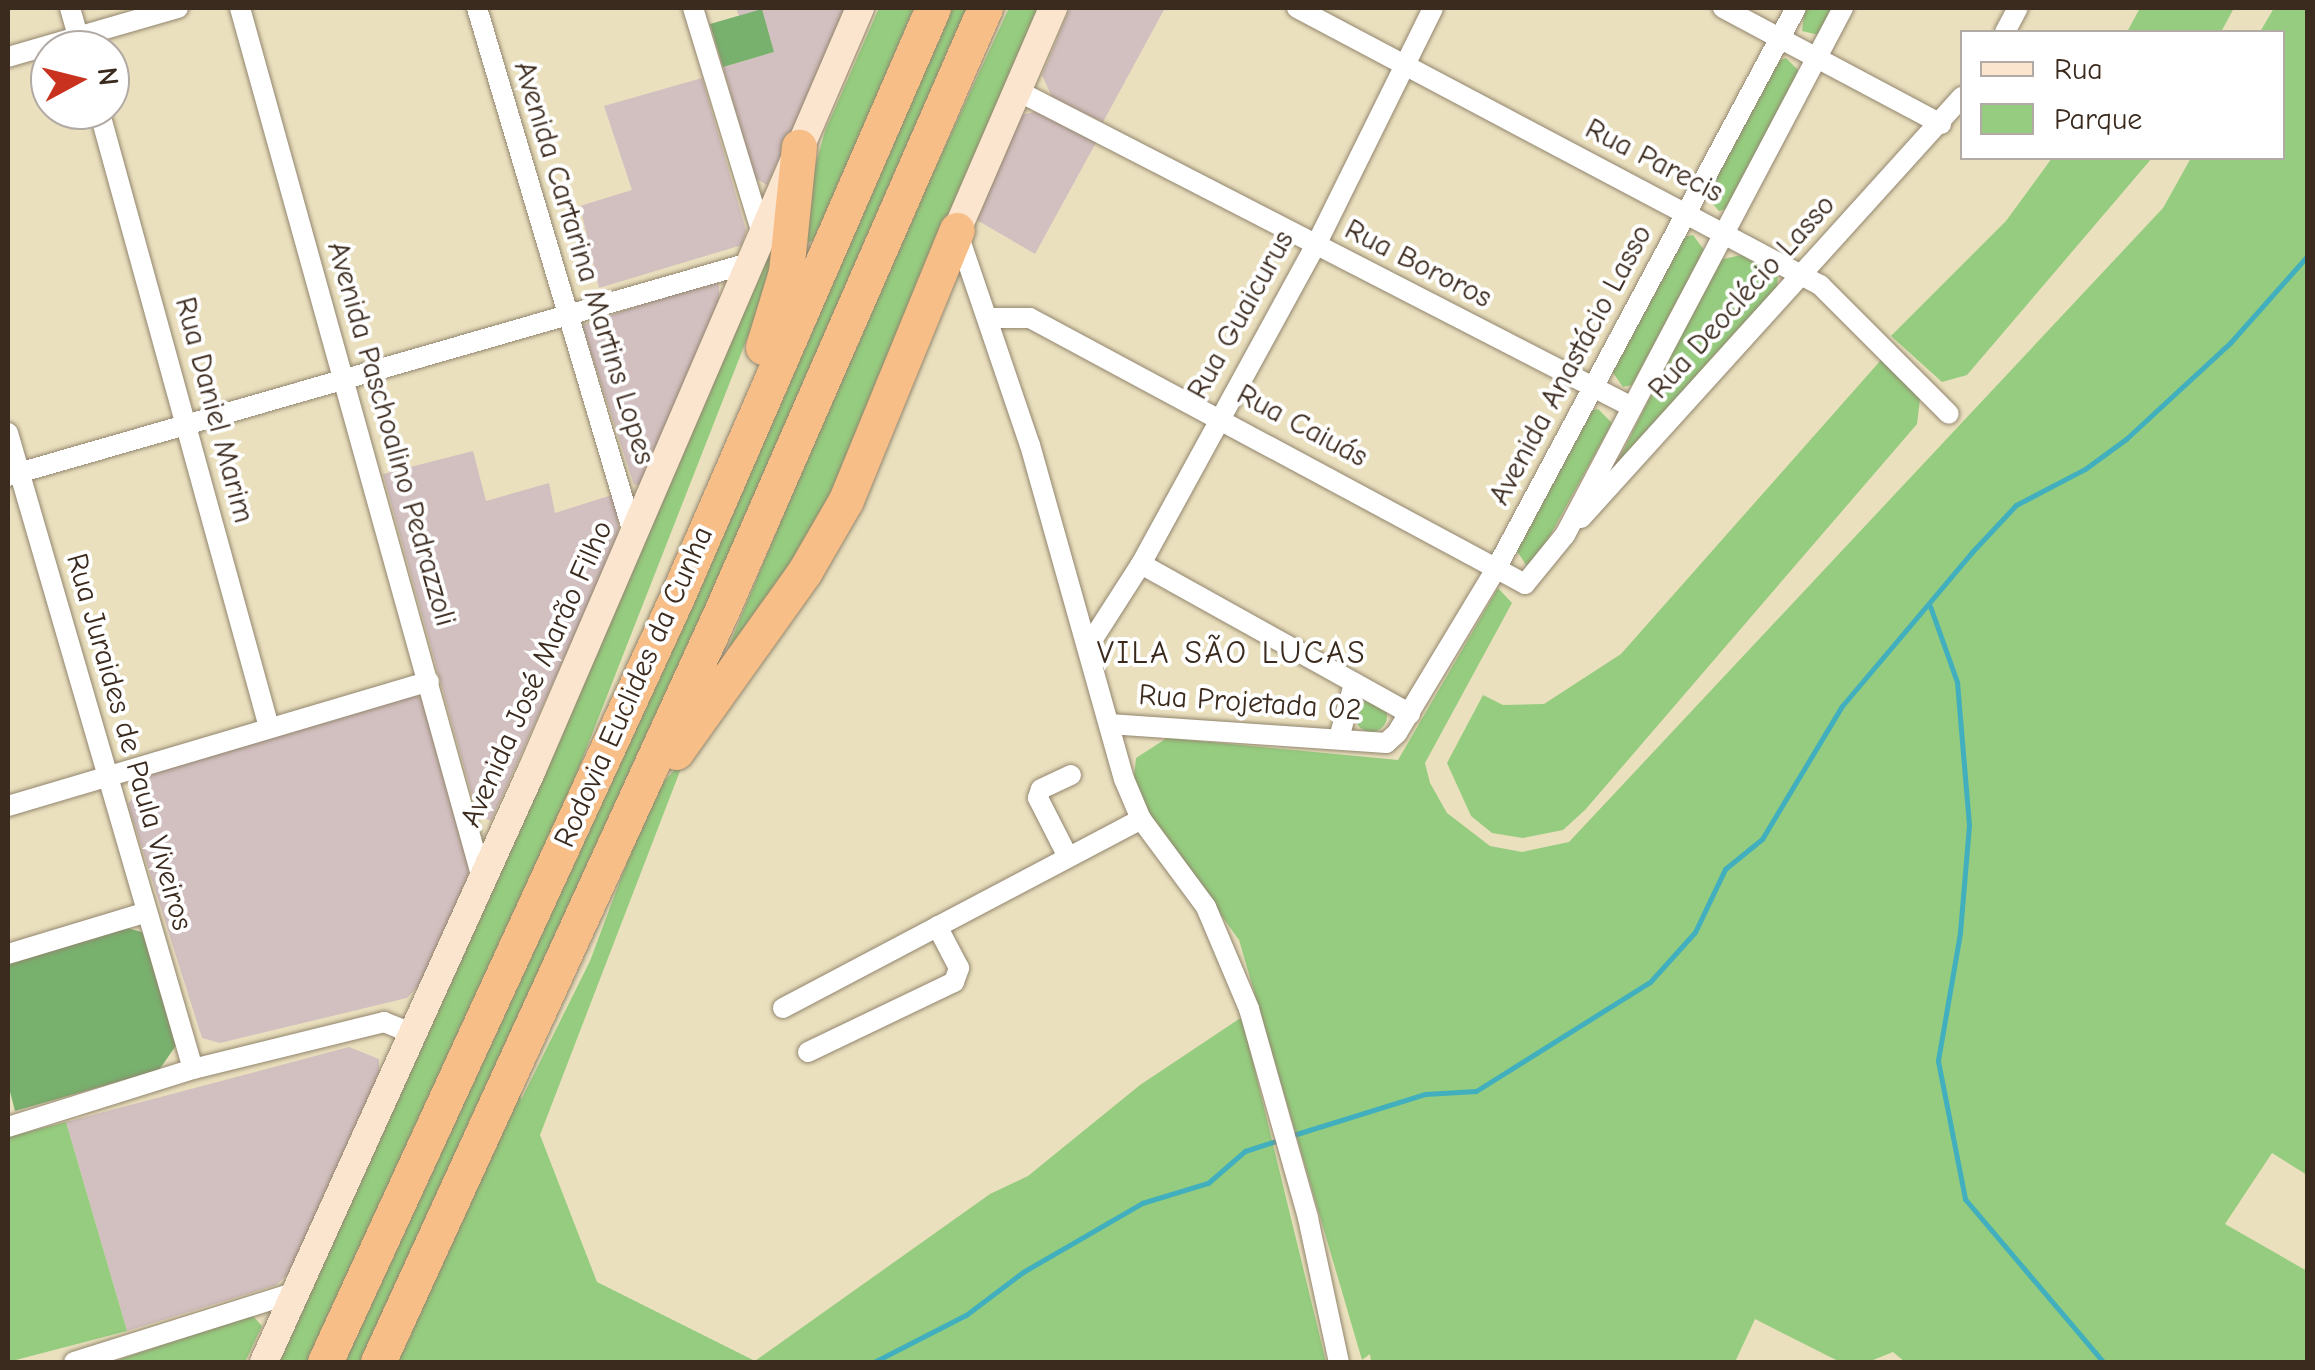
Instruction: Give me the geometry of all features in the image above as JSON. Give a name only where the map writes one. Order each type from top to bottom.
[{"type":"highway","name":"Rodovia Euclides da Cunha","points":[[325,1362],[695,554],[933,8]]},
{"type":"highway","name":"Rodovia Euclides da Cunha","points":[[378,1362],[618,840],[985,8]]},
{"type":"highway","points":[[695,554],[786,272],[799,147]]},
{"type":"highway","points":[[618,840],[805,572],[846,500],[957,230]]},
{"type":"main road","name":"Avenida José Marão Filho","points":[[264,1362],[634,536],[760,231],[860,8]]},
{"type":"main road","points":[[957,230],[1054,8]]},
{"type":"street","points":[[116,30],[178,8]]},
{"type":"street","name":"Avenida Paschoalino Pedrazzoli","points":[[240,8],[482,878]]},
{"type":"street","name":"Avenida Cartarina Martins Lopes","points":[[477,8],[564,313],[634,536]]},
{"type":"street","points":[[693,8],[760,231]]},
{"type":"street","name":"Rua Parecis","points":[[1297,8],[1820,284],[1949,414]]},
{"type":"street","name":"Rua Guaicurus","points":[[1088,645],[1141,564],[1219,415],[1316,245],[1433,8]]},
{"type":"street","points":[[1723,8],[1942,124]]},
{"type":"street","name":"Avenida Anastácio Lasso","points":[[1386,743],[1410,714],[1497,566],[1796,8]]},
{"type":"street","points":[[1565,535],[1844,8]]},
{"type":"street","points":[[2006,30],[2018,8]]},
{"type":"street","name":"Rua Bororos","points":[[1016,90],[1632,407]]},
{"type":"street","name":"Rua Deoclécio Lasso","points":[[1565,535],[1960,101]]},
{"type":"street","name":"Rua Daniel Marim","points":[[105,130],[269,727]]},
{"type":"street","points":[[957,230],[989,318],[1109,724],[1141,819],[1226,944],[1338,1336],[1339,1362]]},
{"type":"street","points":[[13,475],[344,376],[749,263]]},
{"type":"street","name":"Rua Caiuás","points":[[989,318],[1030,318],[1219,415],[1526,584],[1565,535]]},
{"type":"street","name":"Rua Juraides de Paula Viveiros","points":[[8,432],[13,475],[109,776],[193,1069]]},
{"type":"street","points":[[1141,564],[1410,714]]},
{"type":"street","points":[[8,806],[429,681]]},
{"type":"street","points":[[1339,738],[1354,684]]},
{"type":"street","name":"Rua Projetada 02","points":[[1109,724],[1386,743]]},
{"type":"street","points":[[1066,853],[1038,798],[1042,789],[1071,775]]},
{"type":"street","points":[[783,1008],[1066,853],[1141,819]]},
{"type":"street","points":[[8,954],[147,912]]},
{"type":"street","points":[[808,1052],[954,982],[959,968],[937,926]]},
{"type":"street","points":[[8,1127],[193,1069],[384,1022],[413,1034]]},
{"type":"street","points":[[74,1362],[296,1292]]},
{"type":"shaded area","points":[[736,8],[849,8],[767,185],[755,178],[723,67],[774,52],[762,10],[739,16]]},
{"type":"shaded area","points":[[1070,8],[1165,8],[1103,122],[1052,97],[1042,75]]},
{"type":"shaded area","points":[[702,78],[746,230],[742,245],[599,288],[580,206],[632,190],[604,106]]},
{"type":"shaded area","points":[[1044,110],[1098,139],[1035,254],[977,220],[1021,115]]},
{"type":"shaded area","points":[[710,281],[719,283],[719,301],[642,484],[634,485],[582,325]]},
{"type":"shaded area","points":[[473,451],[486,501],[549,483],[555,513],[612,495],[619,536],[491,821],[477,814],[383,474]]},
{"type":"shaded area","points":[[412,694],[427,701],[468,853],[468,876],[426,977],[407,998],[220,1043],[202,1038],[128,804],[146,776]]},
{"type":"shaded area","points":[[349,1047],[379,1059],[379,1083],[296,1267],[276,1285],[127,1331],[66,1122]]},
{"type":"green space","points":[[879,8],[914,8],[816,239],[808,243],[800,220],[825,131]]},
{"type":"green space","points":[[947,8],[971,8],[518,1038],[521,1100],[590,961],[652,795],[685,758],[540,1135],[597,1282],[755,1361],[990,1194],[1028,1176],[1140,1085],[1242,1017],[1326,1362],[277,1362],[766,248],[779,257],[558,821]]},
{"type":"green space","points":[[1009,8],[1043,8],[840,498],[740,647],[728,648],[860,331]]},
{"type":"green space","points":[[1805,8],[1833,8],[1819,35],[1802,31]]},
{"type":"green space","points":[[2140,8],[2234,8],[2222,30],[2128,30]]},
{"type":"green space","points":[[2274,8],[2307,8],[2307,1175],[2272,1153],[2225,1224],[2307,1271],[2307,1362],[1905,1362],[1893,1352],[1868,1362],[1840,1362],[1755,1319],[1735,1362],[1371,1362],[1370,1354],[1362,1360],[1239,940],[1149,815],[1134,777],[1136,758],[1167,738],[1398,760],[1498,588],[1512,603],[1425,763],[1430,783],[1447,813],[1490,846],[1522,852],[1569,842],[2163,208],[2190,160],[2285,160],[2285,30],[2261,30]]},
{"type":"green space","points":[[762,9],[774,52],[723,67],[710,24]]},
{"type":"green space","points":[[1786,58],[1799,71],[1726,209],[1719,211],[1705,195],[1777,61]]},
{"type":"green space","points":[[2051,160],[2150,160],[1967,375],[1942,382],[1891,336],[2006,221]]},
{"type":"green space","points":[[1693,235],[1704,250],[1632,385],[1623,387],[1611,370],[1682,237]]},
{"type":"green space","points":[[1741,255],[1778,275],[1777,290],[1617,463],[1719,260]]},
{"type":"green space","points":[[1881,360],[1920,399],[1917,424],[1585,810],[1563,830],[1523,838],[1492,833],[1471,816],[1447,763],[1483,695],[1503,705],[1544,704],[1621,654]]},
{"type":"green space","points":[[1598,409],[1612,423],[1536,561],[1526,565],[1515,548],[1590,411]]},
{"type":"green space","points":[[1371,700],[1382,705],[1387,716],[1382,727],[1371,732],[1360,727],[1355,716],[1360,705]]},
{"type":"green space","points":[[124,927],[145,933],[177,1044],[159,1070],[15,1111],[8,1084],[8,960]]},
{"type":"green space","points":[[66,1122],[127,1331],[8,1362],[8,1137]]},
{"type":"green space","points":[[252,1315],[262,1326],[245,1362],[112,1362]]},
{"type":"waterway","points":[[1290,1136],[1425,1094],[1476,1091],[1650,982],[1695,932],[1725,869],[1762,839],[1842,706],[1972,552],[2016,505],[2085,469],[2126,439],[2230,343],[2308,255]]},
{"type":"waterway","points":[[1930,606],[1957,682],[1969,825],[1960,933],[1938,1061],[1965,1199],[2103,1362]]},
{"type":"waterway","points":[[874,1362],[966,1315],[1023,1272],[1142,1203],[1208,1183],[1245,1151],[1279,1140]]},
{"type":"district","name":"VILA SÃO LUCAS","points":[[1232,653]]}]
